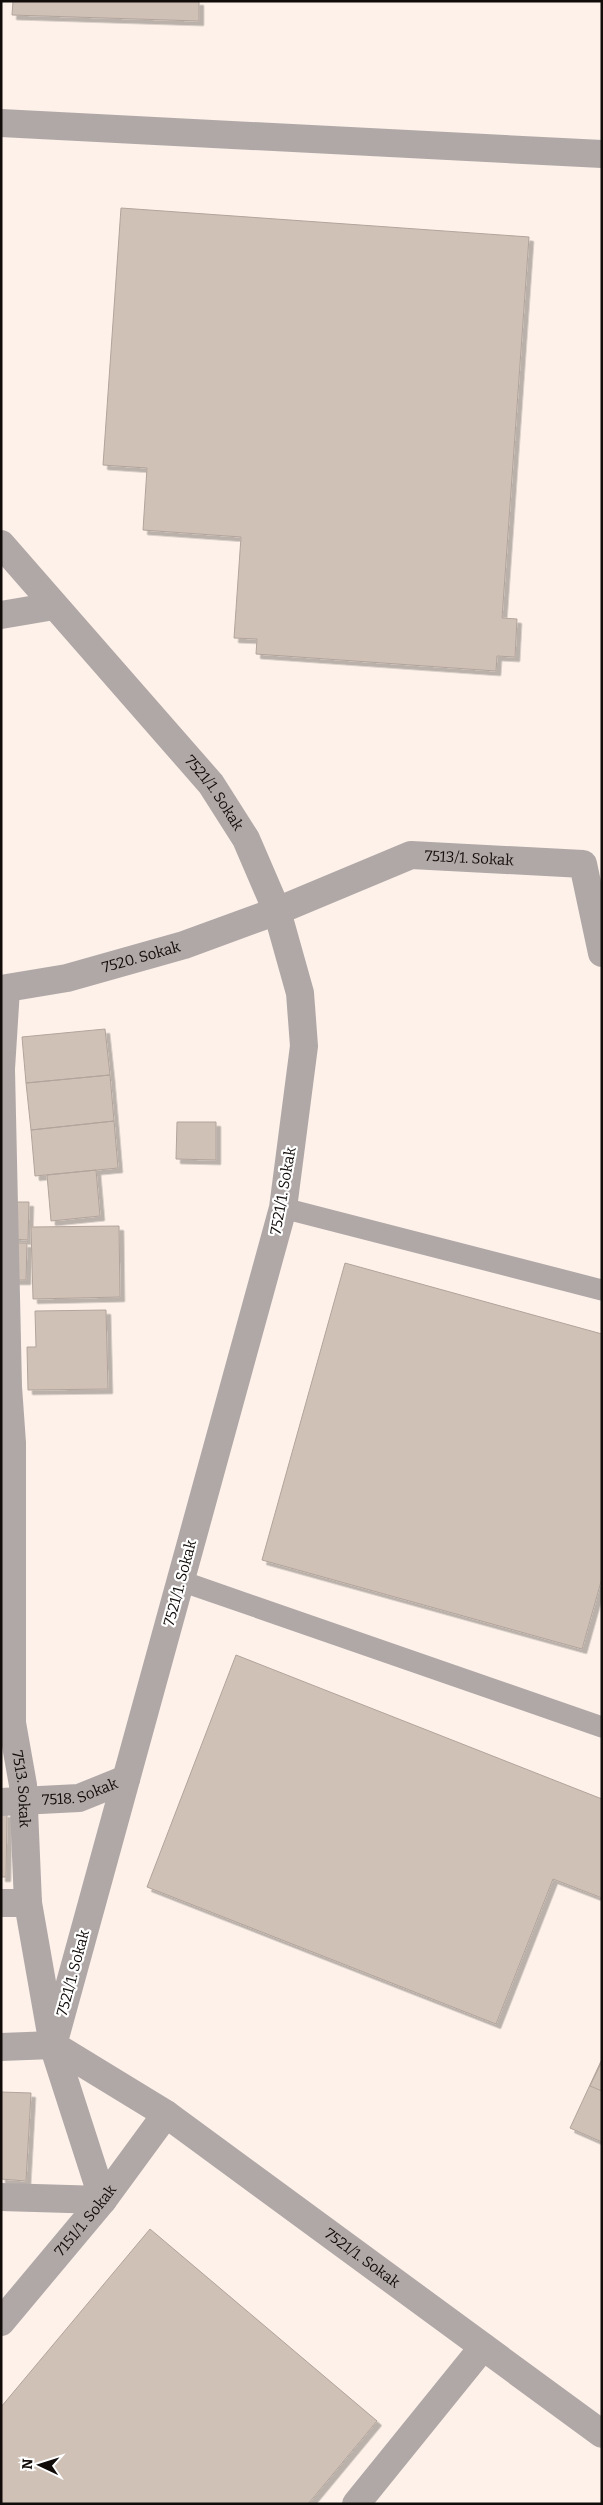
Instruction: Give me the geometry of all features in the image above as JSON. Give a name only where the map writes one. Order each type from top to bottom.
[{"type":"street","points":[[1,122],[602,154]]},
{"type":"street","name":"7521/1. Sokak","points":[[1,544],[211,784],[246,839],[277,911],[300,993],[304,1046],[283,1208],[53,2045],[166,2114],[602,2434]]},
{"type":"street","points":[[1,615],[54,606]]},
{"type":"street","name":"7513/1. Sokak","points":[[277,911],[411,855],[592,865],[602,953]]},
{"type":"street","name":"7520. Sokak","points":[[4,989],[67,978],[184,944],[277,911]]},
{"type":"street","name":"7513. Sokak","points":[[4,989],[1,1069],[8,1387],[12,1443],[12,1723],[23,1785],[12,1802],[53,2045],[103,2200]]},
{"type":"street","name":"7518. Sokak","points":[[12,1802],[79,1798],[126,1779]]},
{"type":"street","points":[[1,1903],[28,1903]]},
{"type":"street","points":[[1,2047],[53,2045]]},
{"type":"street","name":"7151/1. Sokak","points":[[1,2322],[103,2200],[166,2114]]},
{"type":"street","points":[[1,2197],[103,2200]]},
{"type":"street","points":[[356,2504],[483,2347]]},
{"type":"lane","points":[[283,1208],[602,1290]]},
{"type":"lane","points":[[181,1581],[602,1727]]},
{"type":"building","points":[[13,1],[199,1],[199,21],[12,15]]},
{"type":"building","points":[[121,208],[529,237],[502,618],[517,619],[515,657],[497,656],[496,671],[256,654],[257,639],[234,638],[241,537],[143,530],[147,468],[103,465]]},
{"type":"building","points":[[105,1029],[110,1075],[26,1083],[22,1037]]},
{"type":"building","points":[[110,1075],[114,1121],[31,1130],[26,1083]]},
{"type":"building","points":[[114,1121],[118,1168],[35,1176],[31,1130]]},
{"type":"building","points":[[177,1122],[216,1122],[216,1160],[176,1159]]},
{"type":"building","points":[[96,1170],[100,1216],[51,1221],[47,1175]]},
{"type":"building","points":[[15,1202],[29,1202],[28,1240],[13,1239]]},
{"type":"building","points":[[119,1226],[120,1297],[33,1299],[31,1227]]},
{"type":"building","points":[[13,1243],[27,1243],[26,1280],[11,1280]]},
{"type":"building","points":[[345,1263],[602,1334],[602,1578],[582,1649],[262,1560]]},
{"type":"building","points":[[106,1310],[108,1389],[28,1390],[27,1347],[36,1347],[35,1311]]},
{"type":"building","points":[[236,1655],[602,1799],[602,1898],[553,1879],[496,2024],[147,1887]]},
{"type":"building","points":[[1,1813],[7,1813],[6,1877],[1,1877]]},
{"type":"building","points":[[602,2059],[602,2142],[570,2128]]},
{"type":"building","points":[[602,2061],[602,2091],[590,2086]]},
{"type":"building","points":[[1,2092],[31,2093],[26,2181],[1,2179]]},
{"type":"building","points":[[150,2229],[377,2421],[308,2504],[1,2504],[1,2407]]}]
